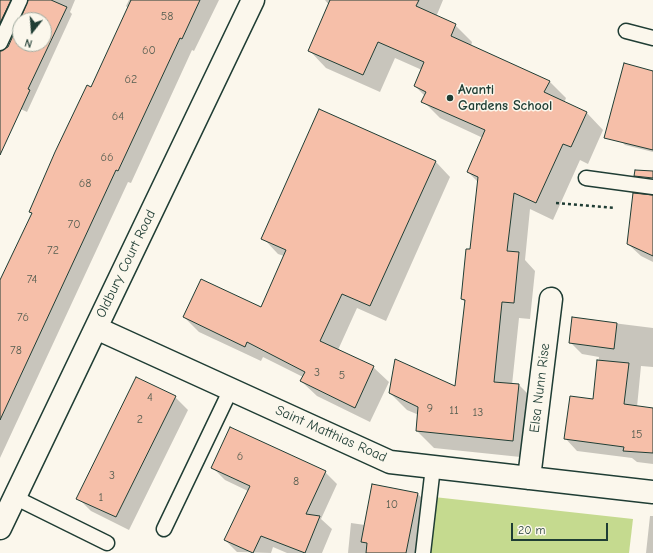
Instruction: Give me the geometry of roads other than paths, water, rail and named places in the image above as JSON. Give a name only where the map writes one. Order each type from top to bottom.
[{"type":"street","name":"Oldbury Court Road","points":[[0,528],[253,0]]},
{"type":"street","name":"Elsa Nunn Rise","points":[[529,478],[551,299]]},
{"type":"street","name":"Saint Matthias Road","points":[[96,328],[390,462],[653,492]]},
{"type":"lane","points":[[0,42],[20,0]]},
{"type":"lane","points":[[626,31],[653,38]]},
{"type":"lane","points":[[586,178],[653,187]]},
{"type":"lane","points":[[164,529],[231,389]]},
{"type":"lane","points":[[423,553],[433,467]]},
{"type":"lane","points":[[14,497],[107,543]]},
{"type":"place","name":"Avanti Gardens School","points":[[450,98]]}]
